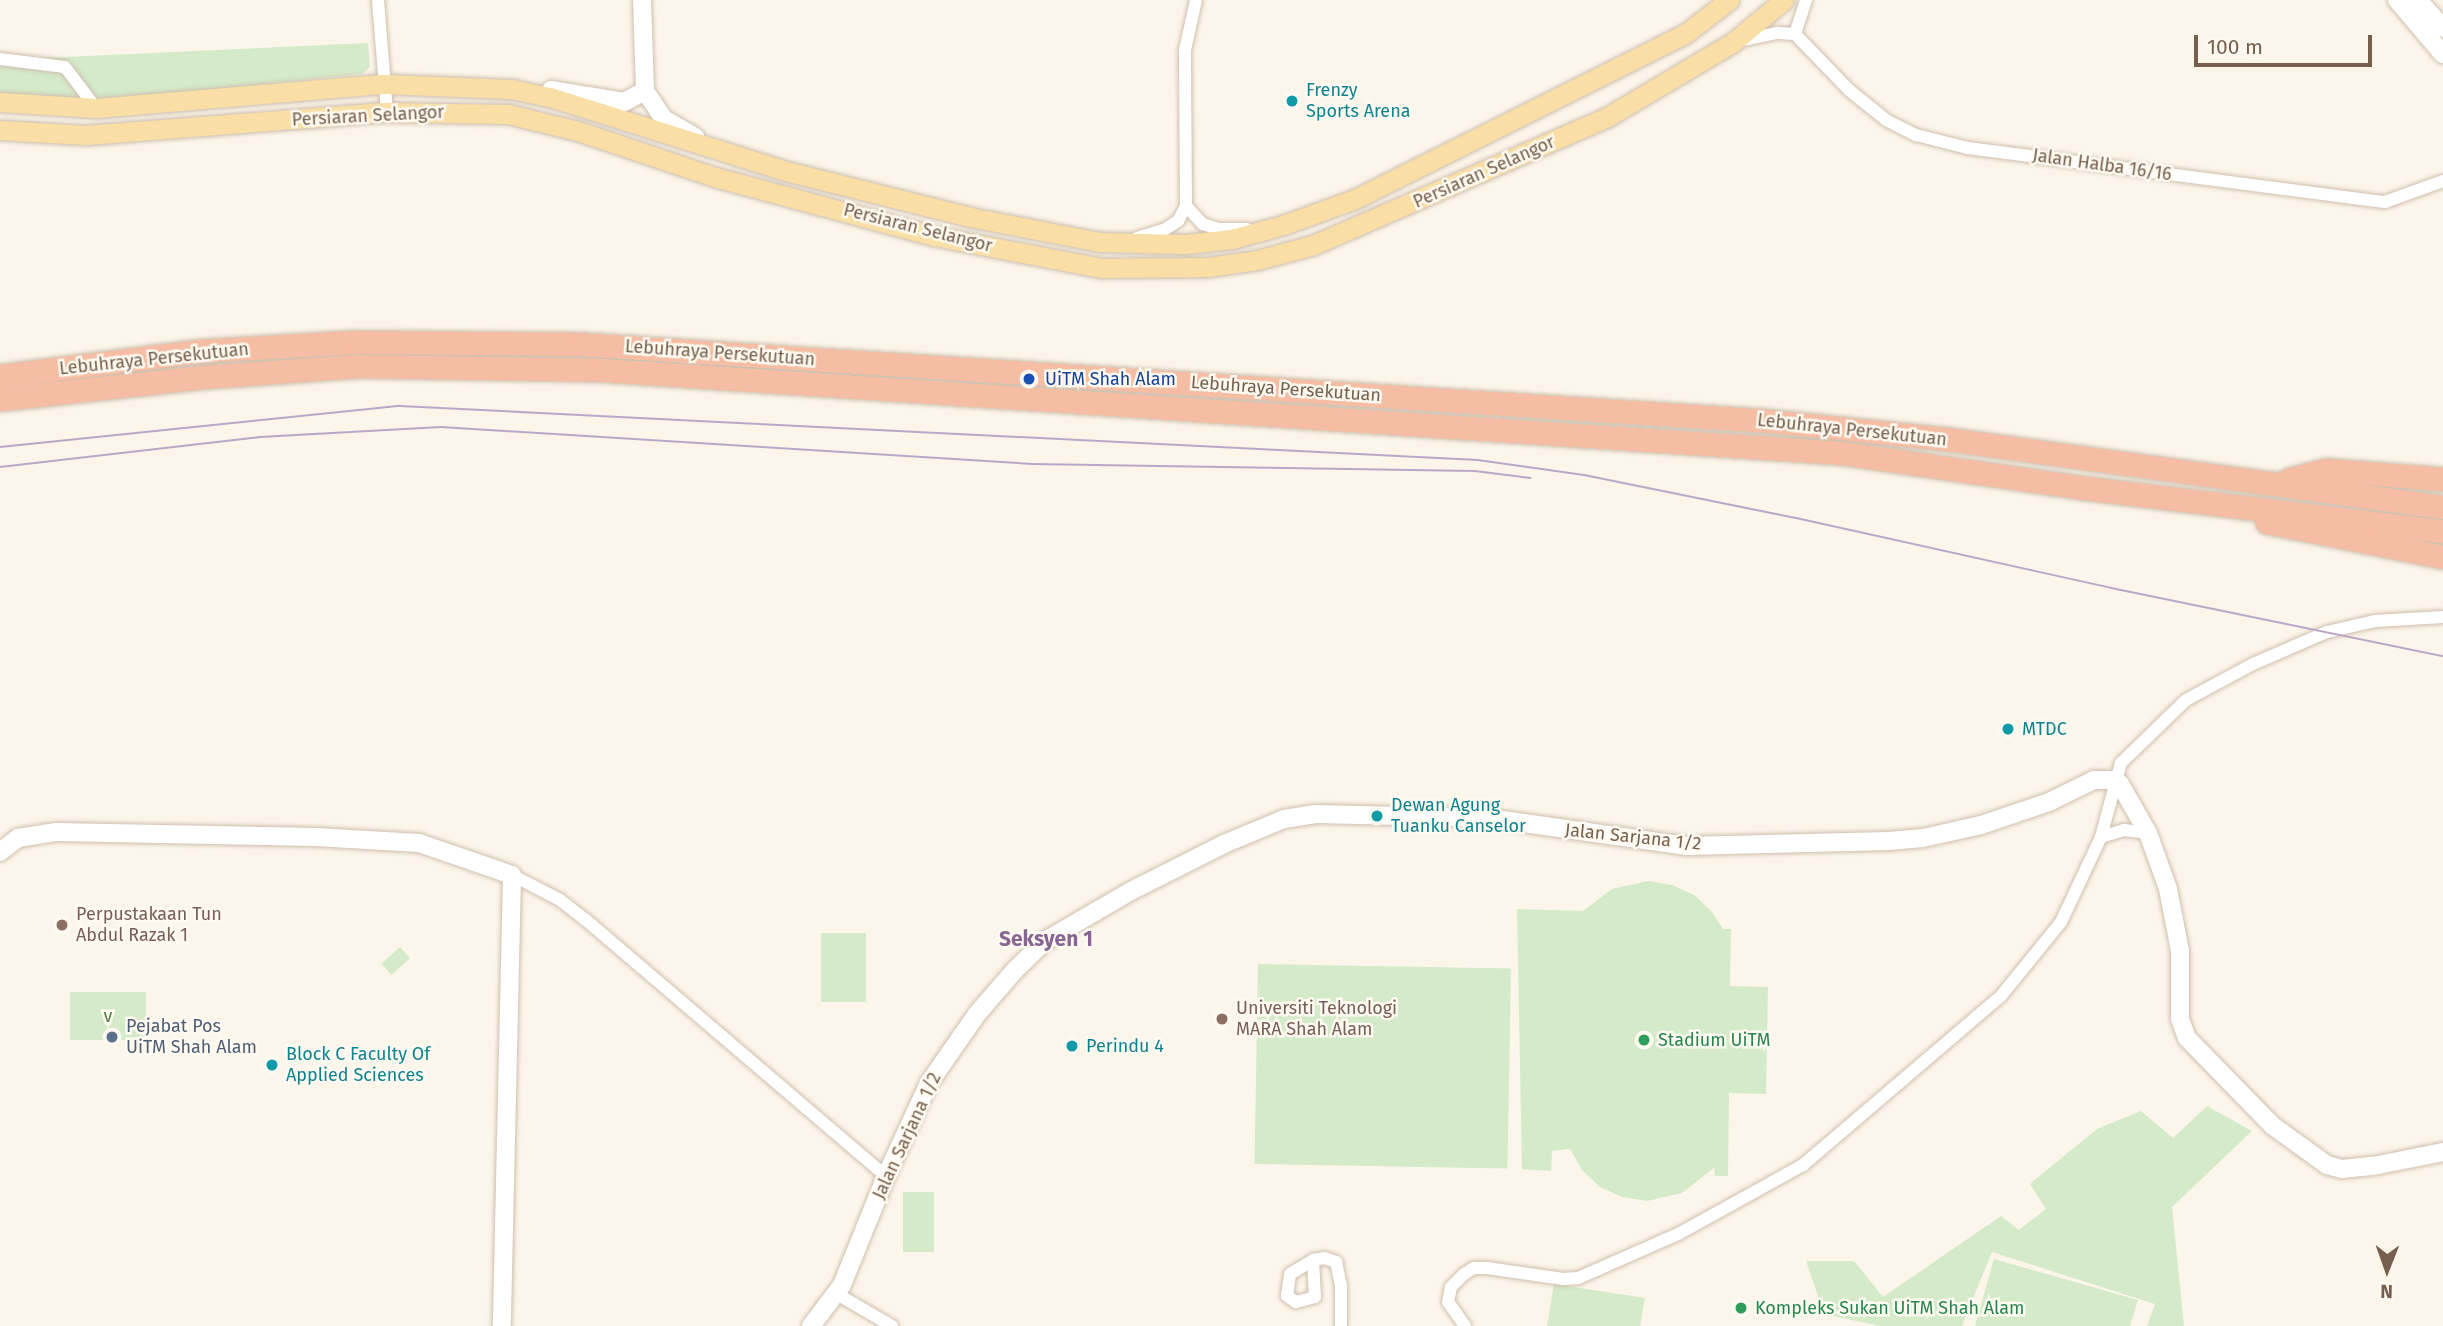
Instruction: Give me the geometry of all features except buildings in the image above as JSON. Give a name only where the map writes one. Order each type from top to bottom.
[{"type":"highway","name":"Lebuhraya Persekutuan","points":[[0,376],[200,351],[355,342],[579,344],[1769,421],[1946,439],[2443,507]]},
{"type":"highway","name":"Lebuhraya Persekutuan","points":[[0,399],[203,377],[357,366],[454,365],[603,370],[1842,453],[2077,487],[2443,531]]},
{"type":"highway","points":[[2278,483],[2326,470],[2443,479]]},
{"type":"highway","points":[[2077,487],[2443,557]]},
{"type":"main road","name":"Persiaran Selangor","points":[[0,102],[96,108],[384,83],[511,89],[550,97],[734,155],[970,217],[1065,237],[1118,243],[1185,244],[1232,239],[1286,225],[1356,199],[1685,34],[1729,0]]},
{"type":"main road","name":"Persiaran Selangor","points":[[0,130],[86,135],[387,112],[493,112],[539,119],[727,180],[934,236],[1066,263],[1149,270],[1208,267],[1257,260],[1301,248],[1375,220],[1609,116],[1732,43],[1784,0]]},
{"type":"street","points":[[378,0],[387,112]]},
{"type":"street","points":[[642,0],[645,91],[664,119],[734,155]]},
{"type":"street","points":[[1118,243],[1164,230],[1178,221],[1186,206],[1185,50],[1196,0]]},
{"type":"street","points":[[1732,43],[1758,36],[1795,34],[1806,0]]},
{"type":"street","points":[[2398,0],[2443,54]]},
{"type":"street","points":[[2418,0],[2443,28]]},
{"type":"street","name":"Jalan Halba 16/16","points":[[1795,34],[1849,90],[1886,120],[1916,135],[1968,148],[2385,202],[2443,181]]},
{"type":"street","points":[[0,59],[65,67],[96,108]]},
{"type":"street","points":[[511,89],[551,90],[617,102],[635,98],[645,91]]},
{"type":"street","points":[[1186,206],[1203,224],[1218,229],[1286,225]]},
{"type":"street","points":[[1465,1326],[1448,1302],[1448,1294],[1451,1287],[1474,1268],[1563,1279],[1595,1273],[1678,1234],[1803,1165],[2001,996],[2061,922],[2101,837],[2112,803],[2114,780],[2121,763],[2186,701],[2253,664],[2327,632],[2375,621],[2443,617]]},
{"type":"street","name":"Jalan Sarjana 1/2","points":[[811,1326],[837,1294],[886,1176],[929,1083],[977,1014],[1045,942],[1131,891],[1224,844],[1284,819],[1316,814],[1488,818],[1686,846],[1889,841],[1923,838],[1981,825],[2049,802],[2094,780],[2114,780]]},
{"type":"street","points":[[2114,780],[2120,784],[2148,833],[2175,915],[2180,951],[2180,1019],[2187,1038],[2273,1126],[2327,1165],[2342,1169],[2443,1152]]},
{"type":"street","points":[[2101,837],[2124,830],[2148,833]]},
{"type":"street","points":[[0,852],[18,838],[57,832],[316,837],[419,843],[512,874],[560,900],[586,920],[886,1176]]},
{"type":"street","points":[[502,1326],[512,874]]},
{"type":"street","points":[[1313,1260],[1324,1258],[1336,1262],[1341,1286],[1340,1326]]},
{"type":"street","points":[[837,1294],[892,1326]]},
{"type":"green space","points":[[368,43],[370,67],[362,74],[85,102],[0,98],[0,60]]},
{"type":"green space","name":"Stadium UiTM","points":[[1648,881],[1672,885],[1694,895],[1712,912],[1723,929],[1731,929],[1730,986],[1768,987],[1766,1094],[1729,1093],[1728,1176],[1715,1176],[1714,1168],[1682,1193],[1647,1201],[1622,1197],[1600,1187],[1582,1170],[1570,1149],[1552,1151],[1551,1171],[1522,1169],[1517,909],[1583,911],[1612,889]]},
{"type":"green space","points":[[821,933],[866,933],[866,1002],[821,1002]]},
{"type":"green space","points":[[400,947],[410,958],[391,975],[381,964]]},
{"type":"green space","points":[[1258,964],[1511,968],[1507,1168],[1255,1164]]},
{"type":"green space","name":"v","points":[[70,992],[146,992],[146,1040],[70,1040]]},
{"type":"green space","points":[[2207,1106],[2252,1131],[2172,1207],[2184,1326],[2147,1326],[2155,1304],[1992,1252],[1962,1326],[1880,1326],[1824,1314],[1806,1261],[1854,1261],[1883,1297],[2001,1216],[2019,1230],[2046,1209],[2030,1184],[2097,1129],[2141,1111],[2173,1138]]},
{"type":"green space","points":[[903,1192],[934,1192],[934,1252],[903,1252]]},
{"type":"green space","points":[[1994,1259],[2138,1300],[2130,1326],[1975,1326]]},
{"type":"green space","points":[[1554,1284],[1645,1298],[1640,1326],[1547,1326]]},
{"type":"tram line","points":[[0,447],[400,406],[1478,460],[1584,475],[1796,518],[2111,588],[2443,656]]},
{"type":"tram line","points":[[0,467],[260,437],[441,427],[1032,464],[1475,471],[1531,478]]},
{"type":"place","name":"Frenzy Sports Arena","points":[[1292,101]]},
{"type":"place","name":"UiTM Shah Alam","points":[[1029,379]]},
{"type":"place","name":"MTDC","points":[[2008,729]]},
{"type":"place","name":"Dewan Agung Tuanku Canselor","points":[[1377,816]]},
{"type":"place","name":"Perpustakaan Tun Abdul Razak 1","points":[[62,925]]},
{"type":"place","name":"Universiti Teknologi MARA Shah Alam","points":[[1222,1019]]},
{"type":"place","name":"Pejabat Pos UiTM Shah Alam","points":[[112,1037]]},
{"type":"place","name":"Stadium UiTM","points":[[1644,1040]]},
{"type":"place","name":"Perindu 4","points":[[1072,1046]]},
{"type":"place","name":"Block C Faculty Of Applied Sciences","points":[[272,1065]]},
{"type":"place","name":"Kompleks Sukan UiTM Shah Alam","points":[[1741,1308]]},
{"type":"district","name":"Seksyen 1","points":[[1046,939]]}]
